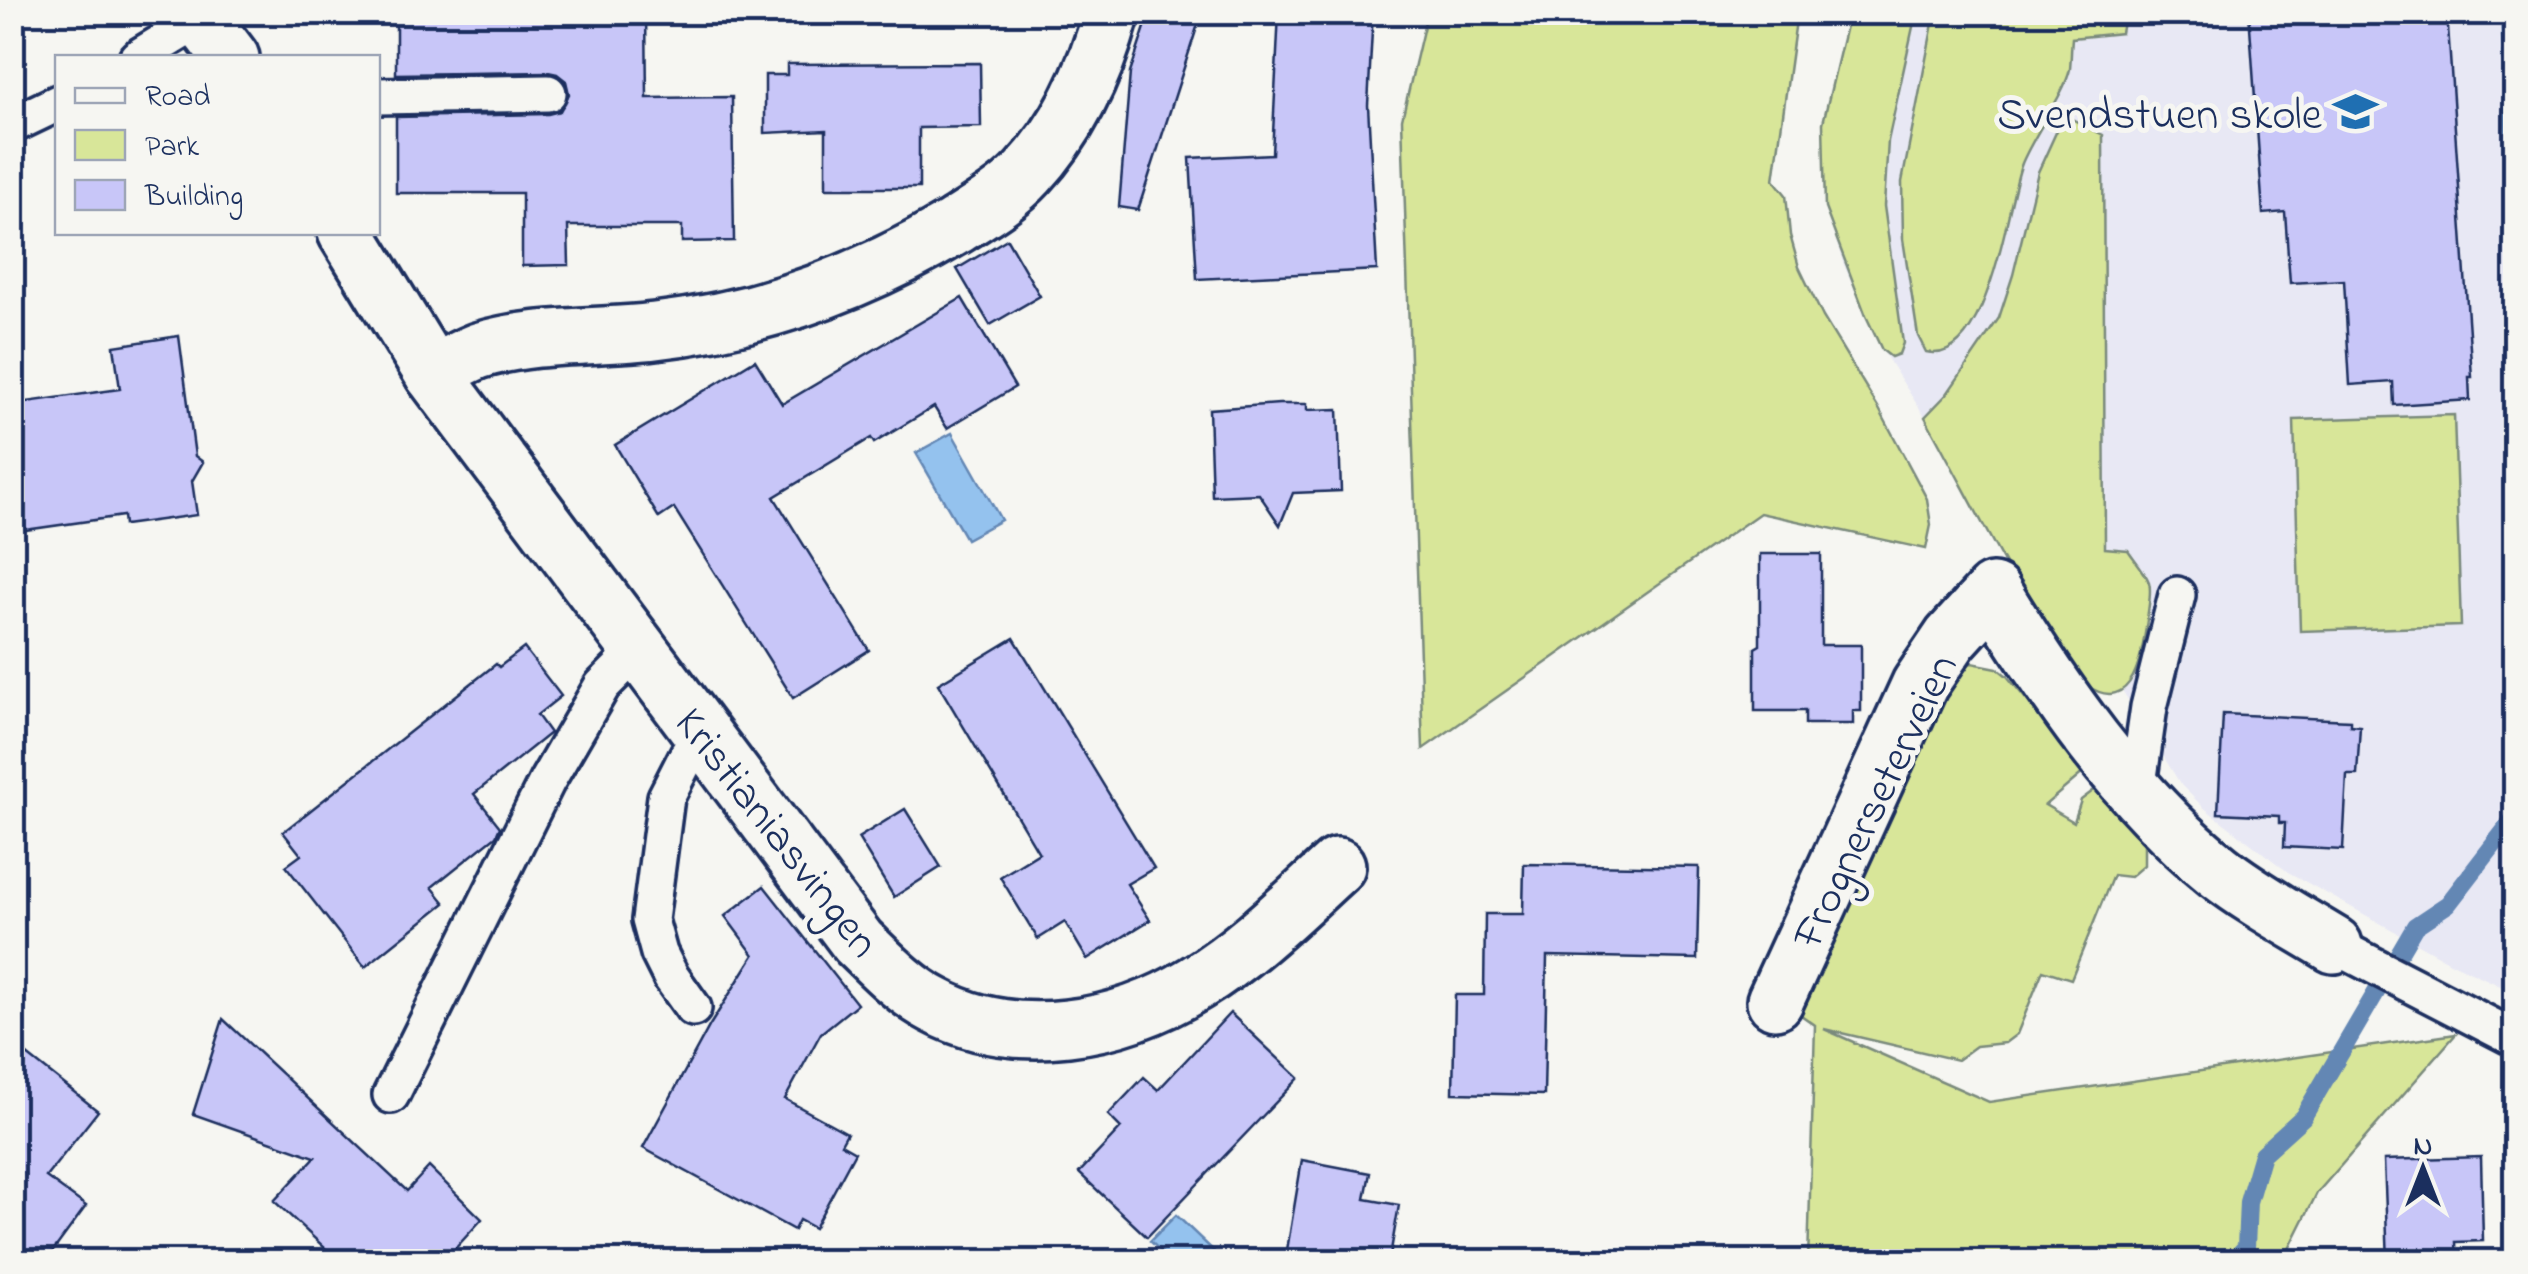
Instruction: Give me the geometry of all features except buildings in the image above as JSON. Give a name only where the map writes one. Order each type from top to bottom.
[{"type":"street","points":[[433,374],[479,350],[532,340],[656,331],[743,316],[828,290],[907,256],[988,207],[1026,176],[1048,150],[1082,94],[1112,12]]},
{"type":"street","name":"Kristianiasvingen","points":[[348,235],[433,374],[858,942],[932,1004],[976,1024],[1016,1030],[1064,1029],[1105,1022],[1195,984],[1235,956],[1337,866]]},
{"type":"street","name":"Frognerseterveien","points":[[1775,1002],[1920,684],[1952,638],[1992,592],[2043,674],[2137,791],[2217,870],[2334,945]]},
{"type":"lane","points":[[144,55],[209,29]]},
{"type":"lane","points":[[380,96],[548,94]]},
{"type":"lane","points":[[12,125],[55,104]]},
{"type":"lane","points":[[2137,791],[2149,707],[2177,594]]},
{"type":"lane","points":[[390,1094],[547,781],[602,686],[639,649]]},
{"type":"lane","points":[[693,1008],[658,953],[650,920],[666,797],[688,754],[705,738]]},
{"type":"lane","name":"Frognerseterveien","points":[[2334,945],[2516,1039]]},
{"type":"shaded area","name":"Svendstuen skole","points":[[1849,12],[2515,13],[2515,993],[2450,962],[2288,872],[2203,807],[2181,785],[2122,690],[2097,690],[2005,565],[1925,417],[1882,350],[1844,265],[1825,208],[1823,123]]},
{"type":"green space","points":[[675,12],[859,12],[859,16],[675,13]]},
{"type":"green space","points":[[1427,13],[1797,13],[1774,180],[1786,195],[1790,235],[1799,267],[1823,317],[1878,407],[1927,499],[1931,525],[1926,549],[1760,513],[1423,749],[1402,119]]},
{"type":"green space","points":[[1849,13],[1916,13],[1888,141],[1884,206],[1903,343],[1899,354],[1891,357],[1882,350],[1866,316],[1825,208],[1823,123]]},
{"type":"green space","points":[[1935,13],[2124,16],[2121,33],[2072,38],[2067,79],[2021,166],[1980,310],[1965,335],[1947,350],[1926,352],[1918,336],[1903,239],[1902,182]]},
{"type":"green space","points":[[2064,115],[2103,135],[2105,548],[2128,550],[2150,586],[2139,663],[2125,687],[2115,693],[2102,693],[2086,685],[2063,660],[2004,563],[1925,417],[1947,394],[1999,318],[2038,172]]},
{"type":"green space","points":[[2454,415],[2461,626],[2300,631],[2294,420]]},
{"type":"green space","points":[[1972,663],[1997,668],[2007,676],[2085,771],[2045,805],[2074,822],[2081,800],[2097,788],[2144,841],[2144,865],[2130,877],[2113,875],[2071,979],[2043,970],[2017,1034],[2005,1043],[1976,1046],[1957,1060],[1824,1029],[1989,1102],[2456,1034],[2317,1193],[2283,1261],[1808,1262],[1815,1025],[1794,1010],[1959,666]]},
{"type":"water","points":[[952,433],[1001,520],[966,539],[916,453]]},
{"type":"water","points":[[1176,1215],[1217,1254],[1210,1261],[1171,1261],[1150,1241]]},
{"type":"waterway","points":[[2509,12],[2516,206]]},
{"type":"waterway","points":[[2232,1262],[2246,1247],[2248,1202],[2262,1154],[2303,1117],[2415,926],[2448,904],[2516,816]]},
{"type":"place","name":"Svendstuen skole","points":[[2355,112]]}]
